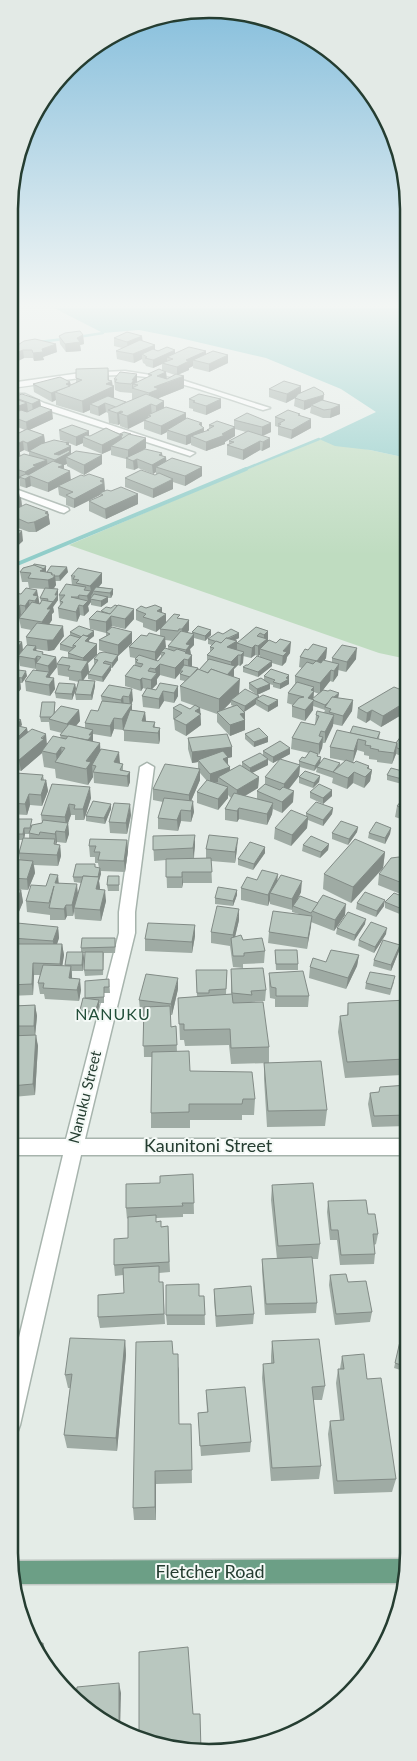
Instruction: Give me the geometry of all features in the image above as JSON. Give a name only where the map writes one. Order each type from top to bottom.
[{"type":"main road","name":"Fletcher Road","points":[[19,1572],[398,1572]]},
{"type":"street","points":[[205,390],[266,408]]},
{"type":"street","points":[[18,391],[29,401],[190,453]]},
{"type":"street","points":[[18,493],[64,510]]},
{"type":"street","name":"Nanuku Street","points":[[18,1386],[74,1146],[127,933],[127,912],[147,767]]},
{"type":"street","name":"Kaunitoni Street","points":[[18,1147],[400,1147]]},
{"type":"green space","points":[[319,439],[400,456],[400,658],[379,653],[69,545]]},
{"type":"water","points":[[343,390],[400,390],[400,456],[370,450],[335,446],[319,439],[376,412]]},
{"type":"building","points":[[45,390],[59,390],[51,393]]},
{"type":"building","points":[[59,390],[105,390],[82,401],[55,392]]},
{"type":"building","points":[[139,390],[156,390],[149,393]]},
{"type":"building","points":[[273,390],[294,390],[287,394]]},
{"type":"building","points":[[307,390],[320,390],[324,395],[304,401],[295,398],[298,394]]},
{"type":"building","points":[[22,394],[40,400],[32,404],[18,399],[18,395]]},
{"type":"building","points":[[146,394],[164,401],[156,406],[151,404],[127,416],[119,413],[123,412],[121,411],[117,413],[108,410]]},
{"type":"building","points":[[199,394],[221,399],[206,406],[189,399]]},
{"type":"building","points":[[108,396],[126,402],[116,407],[105,403],[98,407],[90,404]]},
{"type":"building","points":[[18,400],[27,403],[18,406]]},
{"type":"building","points":[[322,400],[340,405],[324,410],[311,405]]},
{"type":"building","points":[[40,406],[52,410],[26,422],[18,419],[18,411],[21,410],[27,412]]},
{"type":"building","points":[[166,407],[186,413],[161,426],[144,420],[151,416],[148,415]]},
{"type":"building","points":[[288,410],[311,419],[292,430],[278,426],[281,424],[278,424],[285,420],[275,417]]},
{"type":"building","points":[[247,413],[271,423],[262,427],[234,420]]},
{"type":"building","points":[[187,418],[202,423],[199,424],[204,428],[186,436],[167,430]]},
{"type":"building","points":[[217,421],[235,427],[222,434],[225,435],[206,442],[191,436],[209,430],[207,430],[214,426],[209,425]]},
{"type":"building","points":[[72,425],[89,431],[76,437],[59,430]]},
{"type":"building","points":[[106,428],[121,435],[102,445],[83,437],[86,435],[90,436]]},
{"type":"building","points":[[27,429],[44,435],[27,443],[23,441],[19,443],[18,434]]},
{"type":"building","points":[[248,431],[270,438],[243,450],[227,445],[234,442],[229,441]]},
{"type":"building","points":[[124,432],[131,434],[122,439],[121,435],[123,435],[120,434]]},
{"type":"building","points":[[129,434],[146,438],[128,450],[111,446]]},
{"type":"building","points":[[54,440],[69,443],[66,444],[71,446],[54,454],[59,455],[69,450],[70,452],[55,460],[29,451],[41,444]]},
{"type":"building","points":[[145,449],[162,453],[159,455],[166,457],[152,465],[137,459],[133,461],[126,458]]},
{"type":"building","points":[[76,451],[102,455],[84,465],[66,457]]},
{"type":"building","points":[[24,454],[47,460],[33,465],[36,466],[25,472],[18,470],[18,457]]},
{"type":"building","points":[[172,458],[202,467],[185,476],[156,467]]},
{"type":"building","points":[[53,461],[64,465],[58,467],[70,471],[48,483],[30,476],[25,479],[19,477],[28,475]]},
{"type":"building","points":[[141,470],[155,475],[159,473],[173,479],[153,489],[125,478]]},
{"type":"building","points":[[89,474],[104,479],[100,481],[104,483],[74,499],[66,495],[73,492],[58,486],[81,475]]},
{"type":"building","points":[[121,487],[138,494],[105,509],[89,501],[103,495],[100,493]]},
{"type":"building","points":[[26,504],[48,512],[45,513],[49,515],[28,523],[18,519],[18,508]]},
{"type":"building","points":[[34,564],[46,566],[44,569],[33,566]]},
{"type":"building","points":[[34,565],[44,569],[40,571],[55,575],[48,580],[28,578],[31,573],[20,572],[23,568]]},
{"type":"building","points":[[51,566],[67,567],[59,576],[54,576],[52,573],[47,572]]},
{"type":"building","points":[[78,568],[102,573],[90,586],[76,583],[79,580],[73,579],[75,576],[71,576]]},
{"type":"building","points":[[66,584],[86,587],[84,590],[91,591],[87,596],[71,597],[88,601],[83,606],[79,605],[76,612],[58,608],[63,602],[60,601],[65,595],[59,595]]},
{"type":"building","points":[[96,587],[113,589],[110,593],[93,591]]},
{"type":"building","points":[[26,588],[37,590],[33,595],[38,596],[35,601],[29,600],[25,606],[20,605],[18,608],[18,594],[21,594]]},
{"type":"building","points":[[45,588],[58,589],[55,595],[58,595],[53,602],[40,598]]},
{"type":"building","points":[[94,594],[108,597],[101,601],[90,599]]},
{"type":"building","points":[[42,600],[53,602],[47,609],[51,609],[42,622],[19,618],[32,602],[40,604]]},
{"type":"building","points":[[115,605],[118,606],[110,614],[101,611],[106,607],[111,608]]},
{"type":"building","points":[[118,605],[134,609],[125,619],[111,616],[106,622],[89,619],[97,611],[110,614]]},
{"type":"building","points":[[155,605],[162,608],[157,611],[166,614],[156,621],[143,617],[146,614],[136,610],[141,606],[146,608]]},
{"type":"building","points":[[174,614],[180,615],[177,618],[189,620],[178,631],[160,629]]},
{"type":"building","points":[[37,623],[63,626],[53,640],[26,637]]},
{"type":"building","points":[[79,626],[94,631],[82,637],[70,632]]},
{"type":"building","points":[[198,626],[211,630],[205,636],[192,632]]},
{"type":"building","points":[[112,627],[132,632],[118,645],[99,640],[110,634],[106,632]]},
{"type":"building","points":[[256,627],[268,631],[264,635],[260,633],[257,636],[267,639],[252,648],[237,643]]},
{"type":"building","points":[[231,629],[239,633],[226,638],[221,643],[208,639],[218,632],[223,634]]},
{"type":"building","points":[[181,631],[194,634],[186,644],[190,645],[186,650],[168,646]]},
{"type":"building","points":[[149,633],[165,637],[155,652],[129,647],[141,635],[147,636]]},
{"type":"building","points":[[70,635],[80,638],[73,645],[73,648],[60,644]]},
{"type":"building","points":[[83,635],[89,637],[85,641],[97,644],[83,658],[68,653],[76,646],[73,645]]},
{"type":"building","points":[[226,638],[237,641],[227,647],[244,652],[231,662],[207,655],[214,648],[210,647],[216,641],[221,643]]},
{"type":"building","points":[[280,639],[291,642],[283,651],[287,652],[283,656],[260,649],[269,640],[276,643]]},
{"type":"building","points":[[313,644],[327,648],[317,661],[300,657],[305,649],[308,650]]},
{"type":"building","points":[[27,645],[36,646],[33,650],[43,652],[42,654],[56,657],[48,666],[36,663],[41,657],[37,656],[35,659],[18,656]]},
{"type":"building","points":[[342,645],[357,648],[347,662],[332,658]]},
{"type":"building","points":[[165,648],[174,651],[177,649],[192,655],[188,660],[184,659],[175,668],[160,664],[155,669],[150,668],[148,671],[157,673],[151,680],[142,678],[140,680],[125,676],[134,665],[141,667],[143,664],[136,662],[138,660],[135,659],[139,655],[158,661],[165,653],[161,652]]},
{"type":"building","points":[[104,652],[118,655],[112,663],[105,661],[103,663],[111,665],[102,677],[88,674],[98,660],[94,659],[99,653]]},
{"type":"building","points":[[257,656],[272,661],[258,672],[243,667],[248,665]]},
{"type":"building","points":[[62,657],[88,661],[81,672],[68,670],[70,666],[57,664]]},
{"type":"building","points":[[209,659],[235,666],[227,675],[211,669],[208,673],[199,670]]},
{"type":"building","points":[[323,660],[339,664],[320,683],[295,676],[307,662],[313,664],[316,661],[321,663]]},
{"type":"building","points":[[184,665],[198,668],[190,677],[180,674],[183,671],[180,671]]},
{"type":"building","points":[[198,669],[208,673],[211,669],[240,679],[219,699],[180,686]]},
{"type":"building","points":[[271,669],[289,675],[286,678],[289,679],[280,684],[273,682],[275,680],[264,676]]},
{"type":"building","points":[[18,670],[26,671],[22,678],[18,677]]},
{"type":"building","points":[[33,670],[49,672],[46,677],[54,678],[49,685],[25,681]]},
{"type":"building","points":[[261,678],[270,684],[257,689],[249,683]]},
{"type":"building","points":[[79,680],[95,681],[91,695],[75,694]]},
{"type":"building","points":[[297,682],[314,687],[311,690],[314,691],[308,698],[314,700],[305,710],[292,706],[299,698],[304,697],[288,693]]},
{"type":"building","points":[[59,683],[75,684],[72,694],[55,693]]},
{"type":"building","points":[[160,683],[178,686],[174,693],[163,691],[159,699],[142,696],[147,688],[156,690]]},
{"type":"building","points":[[109,685],[132,689],[129,697],[123,696],[121,700],[101,696]]},
{"type":"building","points":[[394,687],[400,689],[400,705],[383,716],[372,710],[367,713],[358,708]]},
{"type":"building","points":[[245,689],[259,696],[245,706],[231,700]]},
{"type":"building","points":[[323,690],[339,693],[332,697],[325,705],[312,699]]},
{"type":"building","points":[[263,695],[278,700],[268,706],[256,699]]},
{"type":"building","points":[[332,697],[353,700],[343,716],[329,712],[331,709],[325,707]]},
{"type":"building","points":[[102,701],[132,704],[122,719],[114,718],[110,726],[85,723],[91,710],[98,711]]},
{"type":"building","points":[[42,702],[55,702],[54,714],[51,717],[40,717]]},
{"type":"building","points":[[180,704],[190,709],[195,705],[200,708],[195,711],[201,714],[186,725],[174,719],[182,713],[173,708]]},
{"type":"building","points":[[237,705],[245,713],[240,714],[245,720],[230,725],[217,712]]},
{"type":"building","points":[[61,706],[79,710],[67,724],[49,719]]},
{"type":"building","points":[[130,710],[145,712],[142,721],[155,722],[153,727],[160,728],[158,733],[123,730]]},
{"type":"building","points":[[317,711],[334,715],[325,732],[321,731],[319,736],[323,737],[319,744],[292,738],[301,722],[315,725],[319,716],[316,715]]},
{"type":"building","points":[[69,724],[93,730],[89,735],[92,735],[88,740],[60,735]]},
{"type":"building","points":[[18,726],[27,728],[19,736]]},
{"type":"building","points":[[353,726],[380,732],[377,739],[350,733]]},
{"type":"building","points":[[259,728],[268,737],[254,742],[245,734]]},
{"type":"building","points":[[32,729],[46,734],[41,738],[44,739],[19,760],[18,740]]},
{"type":"building","points":[[337,730],[397,743],[394,753],[370,748],[371,746],[365,745],[366,741],[358,739],[354,751],[330,747]]},
{"type":"building","points":[[227,734],[232,747],[192,752],[188,738]]},
{"type":"building","points":[[53,736],[66,739],[68,736],[100,743],[86,761],[91,762],[86,769],[55,762],[65,748],[61,747],[56,754],[42,751]]},
{"type":"building","points":[[400,737],[400,749],[397,748],[396,743]]},
{"type":"building","points":[[280,741],[290,748],[273,757],[263,751]]},
{"type":"building","points":[[101,749],[119,752],[114,762],[123,764],[120,770],[130,772],[127,776],[93,772],[96,766],[92,765]]},
{"type":"building","points":[[223,751],[228,757],[223,759],[230,767],[210,774],[198,760]]},
{"type":"building","points":[[310,751],[321,757],[315,766],[299,761],[302,757],[305,758]]},
{"type":"building","points":[[260,753],[268,759],[250,768],[242,762]]},
{"type":"building","points":[[324,758],[340,763],[333,772],[317,767]]},
{"type":"building","points":[[280,759],[300,765],[284,784],[265,777]]},
{"type":"building","points":[[346,760],[354,763],[356,761],[369,766],[367,768],[372,770],[365,777],[354,772],[348,778],[333,772]]},
{"type":"building","points":[[165,764],[200,769],[189,795],[153,789]]},
{"type":"building","points":[[240,765],[259,777],[237,790],[218,777]]},
{"type":"building","points":[[391,768],[400,770],[400,778],[387,775]]},
{"type":"building","points":[[305,771],[320,776],[314,783],[299,777]]},
{"type":"building","points":[[18,773],[43,775],[41,780],[46,780],[41,795],[29,794],[25,804],[18,804]]},
{"type":"building","points":[[207,780],[228,787],[218,799],[197,792]]},
{"type":"building","points":[[52,784],[90,787],[83,809],[74,809],[75,805],[69,804],[65,817],[41,815]]},
{"type":"building","points":[[265,784],[280,790],[283,787],[294,791],[282,802],[257,791]]},
{"type":"building","points":[[319,784],[332,790],[323,798],[310,792]]},
{"type":"building","points":[[234,793],[273,803],[267,814],[239,808],[237,811],[225,809]]},
{"type":"building","points":[[164,798],[193,801],[191,811],[181,810],[177,820],[158,818]]},
{"type":"building","points":[[93,801],[111,804],[104,818],[86,816]]},
{"type":"building","points":[[316,802],[333,808],[323,820],[306,813]]},
{"type":"building","points":[[114,803],[130,804],[126,823],[109,822]]},
{"type":"building","points":[[291,810],[308,817],[292,835],[275,828]]},
{"type":"building","points":[[18,819],[32,819],[30,828],[24,828],[23,834],[18,834]]},
{"type":"building","points":[[43,820],[68,823],[65,832],[56,831],[55,834],[40,832],[39,835],[29,833],[32,825],[42,823]]},
{"type":"building","points":[[341,821],[358,827],[349,839],[332,833]]},
{"type":"building","points":[[376,822],[391,828],[385,838],[369,833]]},
{"type":"building","points":[[195,835],[193,848],[153,850],[153,836]]},
{"type":"building","points":[[209,835],[238,838],[235,852],[206,849]]},
{"type":"building","points":[[311,836],[329,844],[321,852],[303,845]]},
{"type":"building","points":[[23,838],[55,839],[54,844],[60,845],[57,855],[19,853]]},
{"type":"building","points":[[90,839],[127,840],[124,861],[98,860],[100,852],[94,852],[96,846],[89,846]]},
{"type":"building","points":[[355,839],[385,852],[353,887],[324,874]]},
{"type":"building","points":[[250,842],[265,847],[254,864],[238,859]]},
{"type":"building","points":[[399,857],[400,882],[379,874],[391,858]]},
{"type":"building","points":[[211,858],[212,872],[182,872],[182,877],[166,877],[166,859]]},
{"type":"building","points":[[18,860],[33,861],[27,879],[18,878]]},
{"type":"building","points":[[76,864],[95,864],[95,867],[100,868],[98,877],[73,877]]},
{"type":"building","points":[[262,870],[278,874],[268,895],[241,888],[247,877],[257,880]]},
{"type":"building","points":[[50,874],[58,875],[55,883],[77,884],[72,905],[66,905],[64,909],[49,908],[54,886],[49,903],[26,901],[31,885],[46,886]]},
{"type":"building","points":[[281,875],[302,881],[292,899],[270,893]]},
{"type":"building","points":[[83,876],[99,877],[96,889],[105,890],[100,910],[74,908]]},
{"type":"building","points":[[108,876],[119,876],[119,885],[107,885]]},
{"type":"building","points":[[218,887],[237,890],[233,901],[215,898]]},
{"type":"building","points":[[365,892],[385,900],[377,911],[357,903]]},
{"type":"building","points":[[394,893],[400,895],[400,908],[385,902]]},
{"type":"building","points":[[323,895],[346,904],[335,920],[312,911]]},
{"type":"building","points":[[300,896],[318,903],[311,913],[293,906]]},
{"type":"building","points":[[217,906],[239,909],[233,935],[211,932]]},
{"type":"building","points":[[273,911],[312,916],[308,938],[269,932]]},
{"type":"building","points":[[348,912],[366,919],[355,935],[337,928]]},
{"type":"building","points":[[371,922],[387,928],[375,947],[359,940]]},
{"type":"building","points":[[18,923],[58,927],[53,941],[18,938]]},
{"type":"building","points":[[148,923],[195,925],[192,942],[145,939]]},
{"type":"building","points":[[241,935],[243,940],[262,938],[265,951],[244,953],[244,956],[233,956],[231,938]]},
{"type":"building","points":[[82,938],[115,938],[115,947],[81,948]]},
{"type":"building","points":[[383,940],[400,945],[391,965],[374,960]]},
{"type":"building","points":[[18,944],[62,944],[60,964],[33,963],[32,984],[18,985]]},
{"type":"building","points":[[275,950],[297,950],[298,964],[276,964]]},
{"type":"building","points":[[331,950],[359,955],[348,978],[310,967],[313,958],[326,962]]},
{"type":"building","points":[[67,952],[83,952],[82,965],[65,965]]},
{"type":"building","points":[[85,952],[103,952],[103,970],[84,970]]},
{"type":"building","points":[[43,965],[71,966],[69,978],[80,979],[77,990],[43,988],[44,983],[38,983]]},
{"type":"building","points":[[263,968],[266,990],[251,991],[252,995],[232,993],[231,969]]},
{"type":"building","points":[[196,970],[227,970],[226,989],[209,990],[209,993],[197,993]]},
{"type":"building","points":[[303,971],[309,996],[276,996],[276,988],[271,987],[269,973]]},
{"type":"building","points":[[370,972],[395,976],[391,989],[366,983]]},
{"type":"building","points":[[146,974],[178,978],[171,1004],[139,1000]]},
{"type":"building","points":[[109,979],[109,987],[104,987],[104,997],[85,998],[85,981]]},
{"type":"building","points":[[232,994],[233,1003],[263,1002],[269,1047],[231,1048],[230,1029],[184,1030],[184,1024],[179,1024],[178,998]]},
{"type":"building","points":[[83,998],[99,1000],[95,1012],[80,1010]]},
{"type":"building","points":[[400,1000],[400,1059],[347,1062],[340,1016],[348,1015],[348,1003]]},
{"type":"building","points":[[35,1005],[34,1026],[18,1026],[18,1006]]},
{"type":"building","points":[[170,1006],[171,1027],[176,1026],[177,1045],[143,1046],[144,1007]]},
{"type":"building","points":[[36,1035],[33,1084],[18,1085],[18,1036]]},
{"type":"building","points":[[189,1051],[190,1071],[252,1072],[255,1099],[243,1099],[242,1104],[189,1104],[189,1112],[151,1113],[152,1052]]},
{"type":"building","points":[[321,1061],[327,1110],[268,1111],[264,1063]]},
{"type":"building","points":[[400,1086],[400,1115],[374,1116],[370,1093],[379,1092],[380,1087]]},
{"type":"building","points":[[193,1174],[194,1203],[182,1203],[183,1206],[126,1208],[126,1184],[160,1183],[160,1176]]},
{"type":"building","points":[[313,1183],[320,1244],[278,1246],[272,1185]]},
{"type":"building","points":[[366,1200],[368,1214],[375,1214],[378,1234],[373,1234],[375,1254],[341,1255],[338,1230],[331,1230],[328,1201]]},
{"type":"building","points":[[156,1215],[156,1222],[161,1221],[161,1227],[168,1226],[169,1262],[114,1265],[114,1239],[128,1238],[128,1217]]},
{"type":"building","points":[[312,1257],[317,1303],[266,1304],[262,1259]]},
{"type":"building","points":[[159,1266],[159,1282],[163,1282],[164,1314],[98,1317],[98,1295],[124,1293],[123,1268]]},
{"type":"building","points":[[346,1274],[348,1282],[366,1281],[372,1312],[336,1314],[330,1275]]},
{"type":"building","points":[[199,1284],[199,1296],[204,1296],[205,1315],[166,1315],[166,1285]]},
{"type":"building","points":[[251,1286],[254,1314],[216,1316],[214,1289]]},
{"type":"building","points":[[70,1338],[125,1340],[116,1438],[64,1435],[72,1374],[65,1375]]},
{"type":"building","points":[[319,1339],[325,1386],[312,1387],[321,1466],[272,1468],[263,1364],[274,1363],[272,1341]]},
{"type":"building","points":[[172,1341],[173,1354],[178,1354],[179,1424],[191,1424],[192,1470],[155,1471],[155,1507],[133,1508],[136,1342]]},
{"type":"building","points":[[400,1341],[400,1365],[395,1363]]},
{"type":"building","points":[[364,1354],[367,1379],[381,1378],[396,1479],[337,1481],[330,1421],[344,1420],[338,1369],[344,1369],[342,1356]]},
{"type":"building","points":[[245,1387],[251,1442],[200,1446],[198,1413],[208,1412],[206,1390]]},
{"type":"building","points":[[188,1647],[193,1714],[200,1714],[201,1743],[171,1740],[139,1730],[139,1652]]},
{"type":"building","points":[[119,1683],[119,1721],[92,1704],[77,1691],[77,1687]]},
{"type":"waterway","points":[[243,470],[319,439]]},
{"type":"waterway","points":[[18,564],[246,469]]},
{"type":"district","name":"NANUKU","points":[[113,1014]]}]
